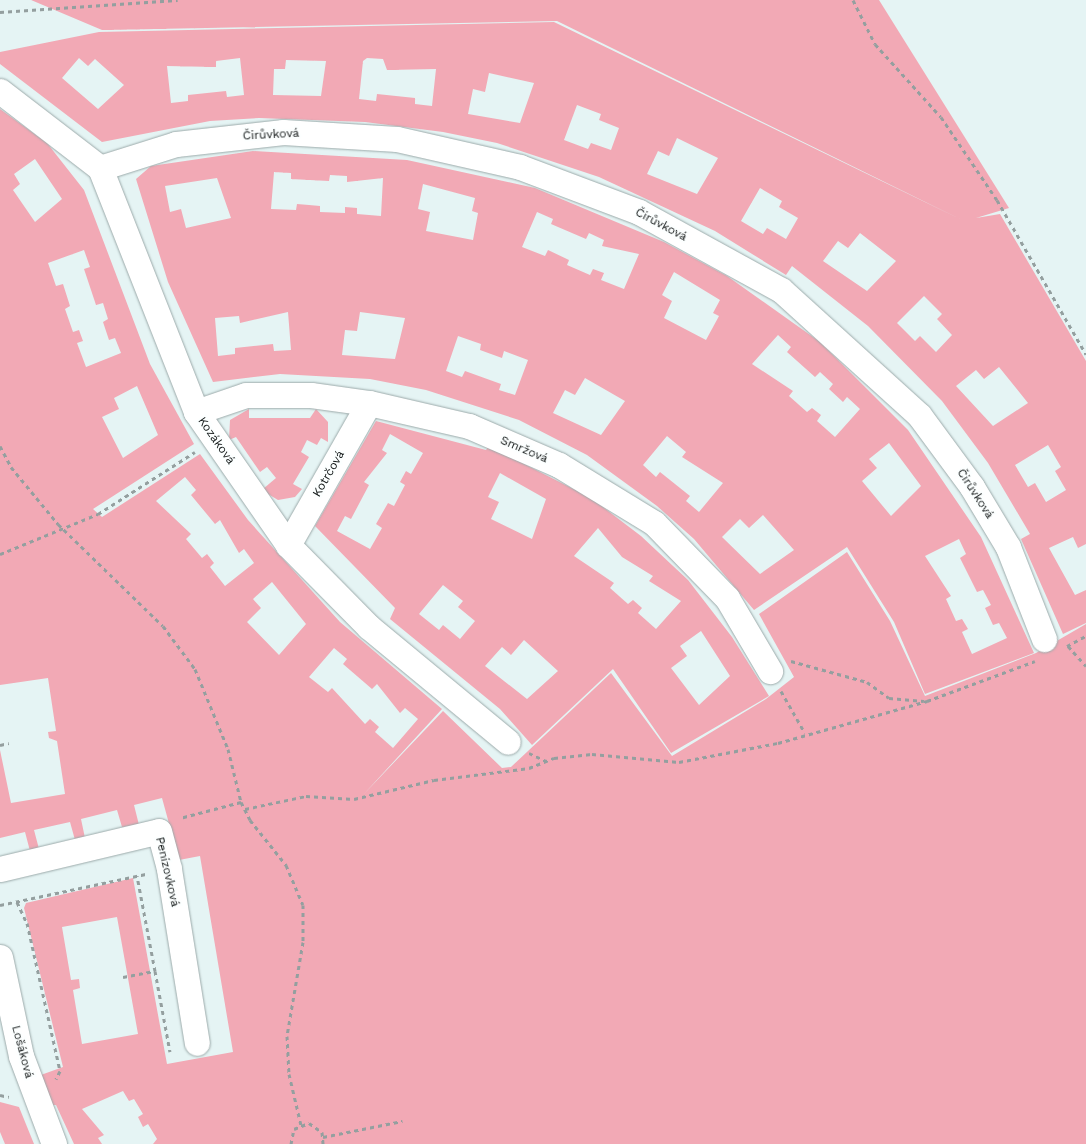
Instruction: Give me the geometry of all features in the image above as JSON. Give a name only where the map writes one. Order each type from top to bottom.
[{"type":"street","points":[[0,91],[100,168]]},
{"type":"street","name":"Čirůvková","points":[[100,168],[176,144],[283,132],[397,139],[520,167],[639,212],[781,290],[856,353],[919,416],[972,486],[1008,547],[1049,649]]},
{"type":"street","name":"Kozáková","points":[[100,168],[196,412],[288,545],[368,627],[508,742]]},
{"type":"street","name":"Smržová","points":[[196,412],[246,395],[311,396],[369,403],[469,426],[559,465],[654,523],[727,598],[767,666]]},
{"type":"street","name":"Kotrčová","points":[[288,545],[369,403]]},
{"type":"street","name":"Penízovková","points":[[0,869],[159,832],[169,869],[197,1043]]},
{"type":"street","name":"Lošáková","points":[[0,957],[21,1056],[39,1109],[54,1144]]},
{"type":"path","points":[[0,12],[178,0]]},
{"type":"path","points":[[853,0],[875,44],[942,117],[997,200],[1086,354]]},
{"type":"path","points":[[0,554],[98,514],[215,440]]},
{"type":"path","points":[[1,448],[62,529],[163,626],[195,669],[228,749],[241,802],[286,865],[303,905],[303,942],[287,1036],[289,1074],[301,1125]]},
{"type":"path","points":[[245,809],[306,796],[354,799],[434,780],[529,768],[554,758],[592,754],[679,762],[778,743],[806,733],[927,701],[1049,649],[1068,646],[1086,636]]},
{"type":"path","points":[[1068,646],[1086,666]]},
{"type":"path","points":[[806,733],[767,666],[799,661],[867,682],[889,698],[927,701]]},
{"type":"path","points":[[0,745],[9,743]]},
{"type":"path","points":[[159,832],[168,821],[241,802]]},
{"type":"path","points":[[0,906],[169,869]]},
{"type":"path","points":[[137,876],[170,1052]]},
{"type":"path","points":[[17,902],[26,922],[60,1071],[39,1109]]},
{"type":"path","points":[[123,977],[155,971]]},
{"type":"path","points":[[323,1137],[402,1121]]},
{"type":"path","points":[[291,1144],[292,1134],[301,1125],[314,1125],[323,1137],[323,1144]]},
{"type":"shaded area","points":[[31,0],[879,0],[1009,208],[976,218],[1000,214],[1086,361],[1086,544],[1078,548],[1073,537],[1049,548],[1075,595],[1086,590],[1086,623],[1063,634],[1021,539],[1030,534],[988,463],[942,401],[868,326],[792,266],[786,275],[715,231],[599,177],[497,143],[443,132],[365,122],[259,118],[210,121],[102,142],[0,64],[0,52],[99,32],[554,22],[962,220],[557,21],[102,30]],"holes":[[[79,58],[88,66],[95,59],[124,85],[98,109],[62,78]],[[240,58],[244,95],[227,97],[226,91],[188,95],[188,101],[171,103],[167,66],[216,67],[216,61]],[[367,58],[383,59],[387,70],[436,69],[432,106],[415,104],[415,98],[377,94],[376,101],[359,99],[363,61]],[[286,60],[326,61],[321,96],[273,95],[274,69],[285,69]],[[489,73],[534,83],[520,123],[468,114],[473,89],[485,92]],[[577,105],[601,114],[599,120],[619,128],[611,150],[591,143],[588,149],[564,140]],[[677,138],[718,158],[697,194],[647,174],[658,151],[669,156]],[[760,188],[782,201],[779,207],[798,218],[786,239],[767,228],[763,234],[741,221]],[[860,233],[896,261],[867,291],[823,261],[838,241],[848,248]],[[924,296],[942,314],[937,319],[952,335],[936,352],[920,336],[915,341],[897,323]],[[999,367],[1028,403],[993,426],[956,386],[976,370],[984,379]],[[1048,445],[1061,467],[1055,471],[1066,490],[1046,502],[1035,483],[1028,487],[1015,465]]]},
{"type":"shaded area","points":[[0,109],[47,143],[84,190],[150,364],[194,444],[93,509],[102,517],[200,454],[248,520],[340,622],[442,709],[363,795],[443,711],[502,768],[511,767],[611,673],[672,756],[766,699],[794,677],[759,614],[847,552],[890,621],[925,696],[1036,653],[1086,624],[1086,1144],[153,1144],[157,1139],[148,1124],[143,1127],[138,1117],[143,1114],[134,1099],[129,1101],[123,1091],[82,1109],[104,1135],[98,1138],[102,1144],[74,1144],[56,1105],[49,1105],[38,1076],[63,1067],[24,908],[26,903],[133,878],[167,1064],[233,1052],[200,856],[179,860],[162,798],[134,805],[139,825],[122,827],[117,810],[81,819],[85,838],[75,840],[70,822],[34,830],[39,849],[30,851],[25,832],[0,838],[0,750],[11,803],[65,794],[57,741],[49,738],[48,732],[56,731],[48,678],[0,685]],"holes":[[[35,159],[62,199],[35,222],[13,190],[20,184],[14,174]],[[84,250],[90,267],[84,269],[96,305],[103,303],[108,319],[103,322],[109,340],[115,338],[121,353],[86,367],[77,343],[83,341],[79,330],[73,332],[65,309],[70,306],[63,284],[56,286],[48,263]],[[137,386],[158,435],[123,458],[102,417],[119,409],[114,398]],[[185,477],[196,490],[191,495],[215,524],[220,520],[239,553],[244,549],[254,563],[225,586],[210,567],[214,563],[207,554],[202,558],[186,539],[191,534],[156,501]],[[272,582],[306,624],[279,655],[247,622],[261,608],[253,599]],[[334,648],[347,659],[343,664],[372,689],[377,684],[400,713],[405,708],[418,719],[393,748],[375,732],[379,727],[370,719],[365,724],[332,688],[328,692],[309,677]],[[117,917],[138,1034],[82,1044],[73,990],[80,988],[79,979],[71,980],[62,927]]]},
{"type":"shaded area","points":[[253,151],[407,160],[535,188],[664,242],[727,276],[820,342],[908,430],[981,537],[1034,653],[925,694],[894,622],[847,547],[754,610],[694,539],[657,506],[587,455],[519,420],[426,390],[370,379],[280,374],[213,382],[168,282],[136,179],[151,166]],"holes":[[[274,172],[291,173],[291,179],[329,181],[330,175],[347,176],[347,182],[383,178],[381,216],[357,214],[357,208],[345,207],[345,213],[320,212],[320,206],[297,204],[296,210],[271,209]],[[217,178],[231,218],[186,228],[181,209],[170,212],[165,186]],[[423,184],[475,198],[472,211],[478,213],[473,240],[426,231],[430,212],[418,209]],[[537,212],[553,219],[551,224],[586,239],[589,233],[604,240],[602,246],[639,254],[624,289],[601,280],[604,273],[593,269],[590,275],[567,265],[569,260],[548,250],[545,256],[522,247]],[[674,272],[720,300],[713,313],[719,316],[706,340],[664,318],[672,301],[662,295]],[[288,312],[291,350],[274,351],[273,344],[235,348],[235,354],[218,356],[215,318],[239,316],[240,323]],[[360,312],[405,318],[395,359],[342,355],[345,330],[357,331]],[[778,335],[791,347],[787,352],[815,377],[820,372],[833,384],[829,389],[843,402],[847,397],[860,409],[835,437],[817,421],[821,415],[812,408],[807,412],[789,396],[793,391],[752,364]],[[458,336],[481,344],[480,350],[502,358],[504,351],[528,360],[515,395],[499,390],[501,384],[465,371],[462,377],[446,371]],[[585,378],[625,401],[601,435],[553,413],[565,390],[575,395]],[[667,436],[686,452],[682,457],[723,483],[699,512],[686,501],[690,496],[660,472],[656,477],[643,465]],[[889,443],[921,486],[891,516],[862,481],[877,468],[869,459]],[[763,515],[794,550],[760,574],[722,537],[740,519],[749,528]],[[959,539],[966,554],[960,558],[977,592],[983,590],[991,605],[985,608],[993,625],[999,623],[1007,638],[972,654],[962,632],[968,629],[962,619],[956,621],[946,599],[951,596],[925,556]]]},
{"type":"shaded area","points":[[249,409],[249,418],[310,418],[316,409],[328,422],[328,442],[321,438],[317,445],[307,440],[301,452],[309,457],[293,484],[302,489],[295,497],[278,500],[268,494],[263,489],[276,478],[267,467],[260,472],[236,437],[229,440],[230,420]]},
{"type":"shaded area","points":[[376,421],[486,450],[489,446],[591,498],[641,536],[688,580],[732,637],[769,696],[671,753],[613,669],[532,745],[500,709],[390,619],[395,608],[315,526]],"holes":[[[390,434],[423,453],[411,474],[406,471],[400,482],[405,485],[394,506],[388,503],[376,524],[382,528],[370,549],[337,531],[345,516],[351,519],[369,485],[364,482],[387,453],[382,450]],[[500,473],[546,499],[532,539],[491,519],[499,502],[488,497]],[[598,528],[622,557],[653,576],[649,581],[681,601],[656,629],[638,613],[642,608],[633,600],[628,604],[610,588],[614,583],[574,556]],[[443,585],[463,601],[458,607],[475,621],[460,639],[443,625],[439,630],[419,614]],[[701,631],[730,676],[699,705],[671,668],[687,656],[680,646]],[[524,640],[558,671],[527,699],[485,666],[502,647],[511,655]]]},
{"type":"shaded area","points":[[0,1102],[19,1107],[34,1144],[5,1144],[0,1132]]}]
